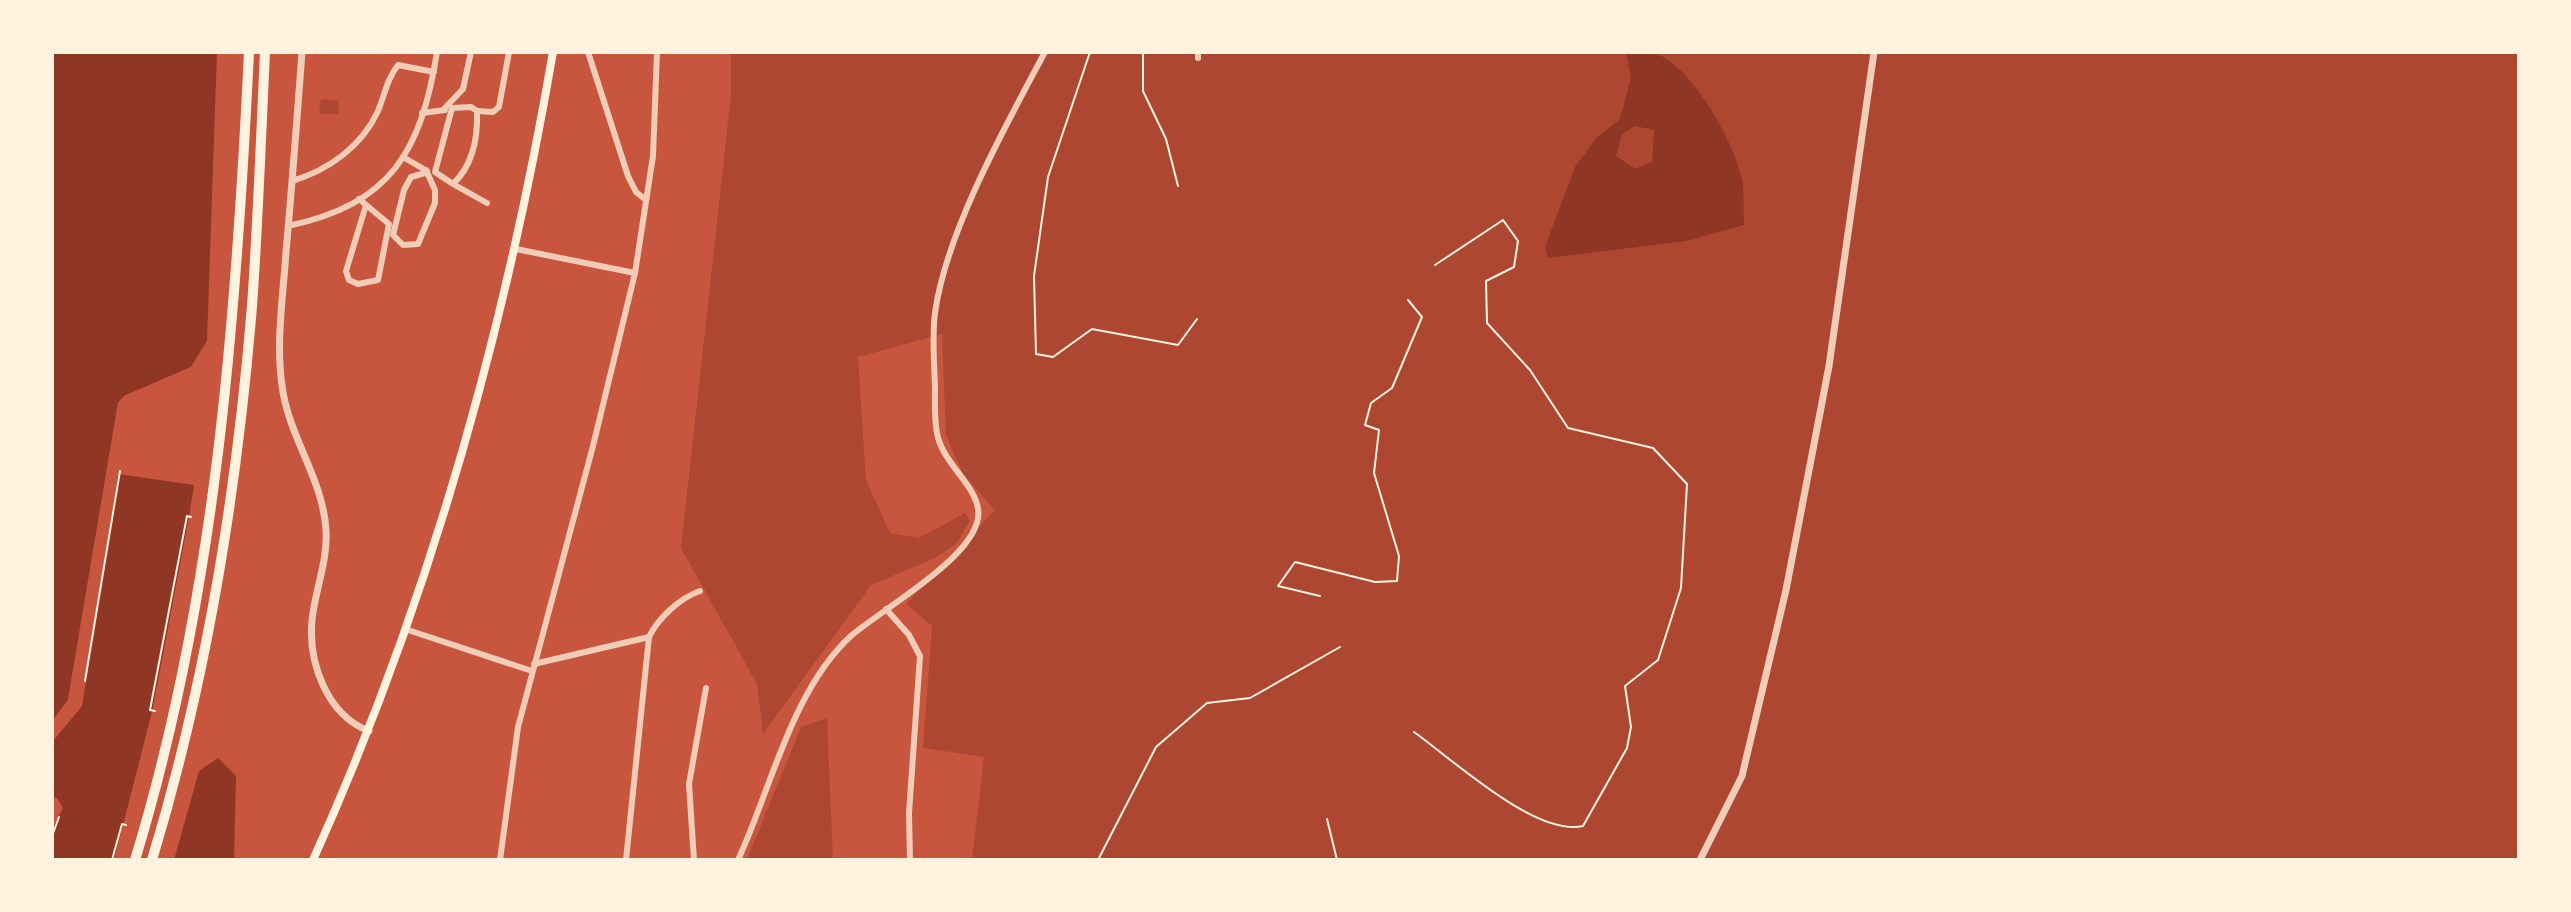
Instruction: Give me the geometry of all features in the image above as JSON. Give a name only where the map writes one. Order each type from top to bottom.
[{"type":"highway","points":[[135,860],[172,716],[200,574],[221,437],[235,305],[249,52]]},
{"type":"highway","points":[[152,860],[188,722],[216,580],[237,442],[252,307],[265,52]]},
{"type":"main road","points":[[313,860],[369,731],[408,630],[472,426],[516,249],[553,52]]},
{"type":"street","points":[[302,52],[280,334],[283,391],[291,420],[315,477],[326,532],[312,620],[315,660],[332,702],[344,717],[369,731]]},
{"type":"street","points":[[288,226],[329,217],[386,182],[403,157],[422,113],[437,52]]},
{"type":"street","points":[[443,110],[463,89],[471,52]]},
{"type":"street","points":[[422,113],[460,105],[493,112],[499,107],[509,52]]},
{"type":"street","points":[[591,52],[628,176],[636,192],[646,200]]},
{"type":"street","points":[[500,860],[518,727],[635,273],[653,156],[657,52]]},
{"type":"street","points":[[738,860],[790,730],[814,687],[851,636],[966,543],[978,518],[974,494],[952,469],[937,434],[935,315],[944,274],[983,176],[1045,52]]},
{"type":"street","points":[[1700,860],[1742,776],[1786,590],[1829,366],[1874,52]]},
{"type":"street","points":[[292,181],[336,161],[360,139],[370,127],[387,83],[398,65],[434,72]]},
{"type":"street","points":[[435,172],[452,108]]},
{"type":"street","points":[[453,184],[473,152],[477,111]]},
{"type":"street","points":[[403,157],[426,172],[435,190],[433,213],[418,244],[403,245],[393,235],[404,190],[411,177],[426,172],[435,172],[487,203]]},
{"type":"street","points":[[359,199],[389,224],[378,280],[358,284],[349,280],[346,271],[366,205]]},
{"type":"street","points":[[516,249],[635,273]]},
{"type":"street","points":[[626,860],[649,637],[655,624],[689,595],[700,591]]},
{"type":"street","points":[[886,609],[909,635],[920,656],[909,813],[910,860]]},
{"type":"street","points":[[408,630],[533,668],[649,637]]},
{"type":"street","points":[[694,860],[689,784],[706,688]]},
{"type":"path","points":[[1090,52],[1048,177],[1034,276],[1036,354],[1053,357],[1092,329],[1178,345],[1197,319]]},
{"type":"path","points":[[1143,52],[1143,91],[1166,139],[1178,186]]},
{"type":"path","points":[[1414,732],[1533,818],[1575,828],[1583,826],[1627,748],[1631,727],[1625,686],[1658,660],[1681,588],[1687,484],[1653,448],[1568,428],[1530,370],[1487,323],[1486,281],[1514,267],[1518,241],[1503,220],[1435,265]]},
{"type":"path","points":[[1320,596],[1278,586],[1295,562],[1375,582],[1397,581],[1399,556],[1374,473],[1379,430],[1365,425],[1371,403],[1392,388],[1422,317],[1408,300]]},
{"type":"path","points":[[85,681],[120,471]]},
{"type":"path","points":[[155,711],[150,710],[187,516],[191,517]]},
{"type":"path","points":[[176,580],[181,581]]},
{"type":"path","points":[[163,644],[169,645]]},
{"type":"path","points":[[1098,860],[1156,747],[1207,703],[1250,698],[1340,647]]},
{"type":"path","points":[[52,836],[59,817]]},
{"type":"path","points":[[1327,819],[1337,860]]},
{"type":"path","points":[[112,860],[122,824],[126,825]]},
{"type":"shaded area","points":[[1648,51],[1666,58],[1694,85],[1719,123],[1736,160],[1743,187],[1744,225],[1686,241],[1548,258],[1545,247],[1575,167],[1596,138],[1620,119],[1631,78],[1626,52]],"holes":[[[1635,126],[1654,130],[1652,162],[1635,169],[1616,156],[1622,134]]]},
{"type":"shaded area","points":[[52,52],[217,52],[207,341],[191,367],[124,396],[118,403],[68,700],[52,721]]},
{"type":"shaded area","points":[[731,52],[2519,52],[2519,860],[972,860],[984,757],[923,748],[932,626],[906,604],[995,510],[963,474],[946,435],[942,334],[858,357],[866,480],[890,533],[919,538],[965,513],[970,521],[956,544],[933,559],[871,585],[763,734],[757,684],[681,548],[731,95]]},
{"type":"shaded area","points":[[321,99],[339,101],[338,114],[319,114]]},
{"type":"shaded area","points":[[118,474],[194,485],[189,517],[152,712],[114,860],[52,860],[52,830],[63,808],[57,798],[52,797],[52,742],[82,706]]},
{"type":"shaded area","points":[[827,718],[833,860],[747,860],[801,727]]},
{"type":"shaded area","points":[[218,758],[236,776],[234,860],[174,860],[199,771]]},
{"type":"pier","points":[[207,341],[206,351],[193,370],[126,399],[121,405],[72,701],[69,709],[52,725],[68,700],[118,403],[124,396],[191,367]]},
{"type":"pier","points":[[118,470],[82,706],[52,742],[52,737],[78,705],[114,473]]}]
